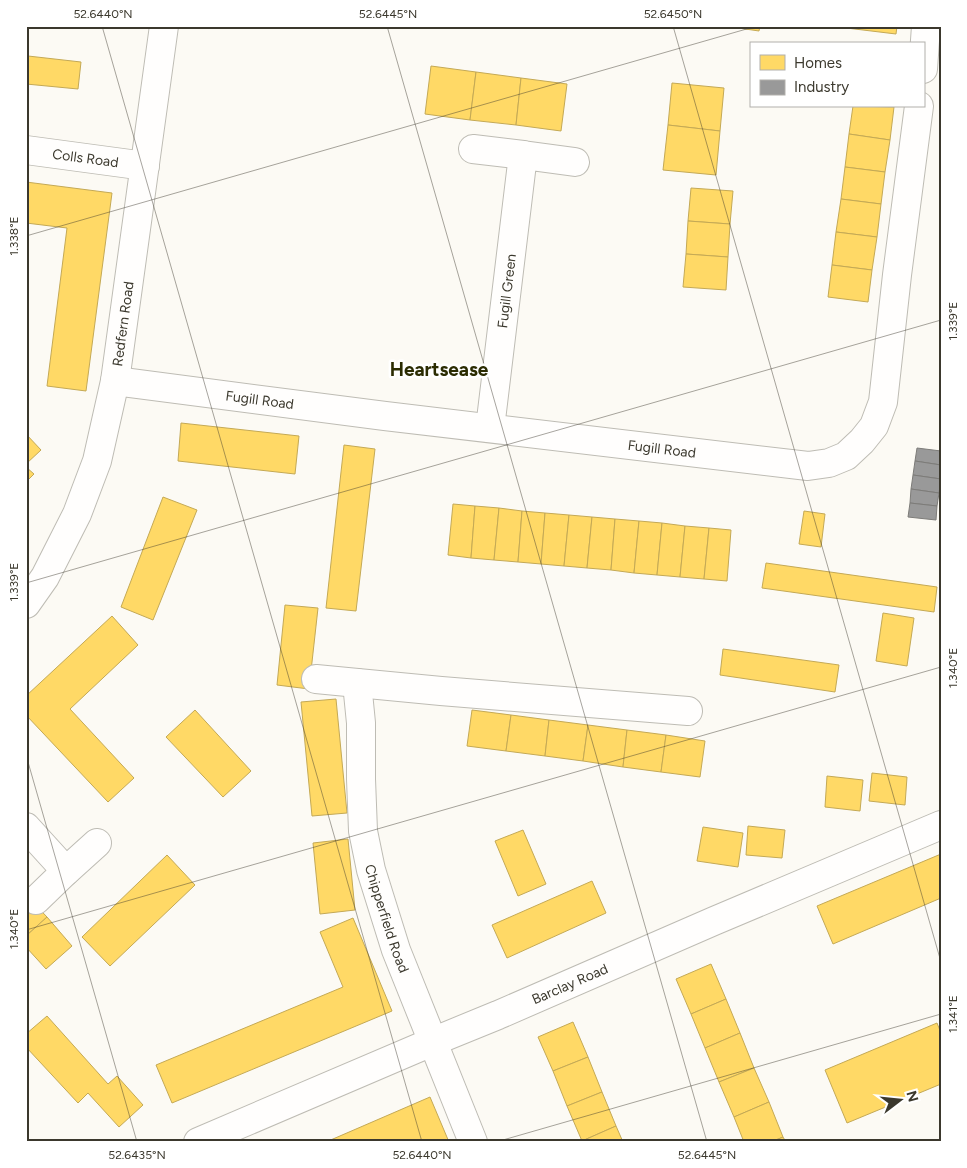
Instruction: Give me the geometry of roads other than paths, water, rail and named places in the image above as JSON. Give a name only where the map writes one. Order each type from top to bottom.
[{"type":"street","name":"Redfern Road","points":[[26,604],[45,577],[78,514],[97,461],[115,381],[164,26]]},
{"type":"street","points":[[924,55],[926,26]]},
{"type":"street","name":"Fugill Road","points":[[115,381],[665,450],[808,466],[829,463],[846,456],[862,442],[874,426],[883,402],[919,108]]},
{"type":"street","points":[[473,149],[574,162]]},
{"type":"street","name":"Colls Road","points":[[26,150],[145,166]]},
{"type":"street","name":"Fugill Green","points":[[490,428],[523,156]]},
{"type":"street","points":[[316,679],[688,711]]},
{"type":"street","name":"Chipperfield Road","points":[[357,682],[361,723],[361,779],[364,832],[371,870],[396,950],[473,1142]]},
{"type":"street","name":"Barclay Road","points":[[198,1142],[941,826]]},
{"type":"street","points":[[26,827],[66,871]]},
{"type":"street","points":[[36,900],[97,843]]},
{"type":"district","name":"Heartsease","points":[[439,369]]}]
